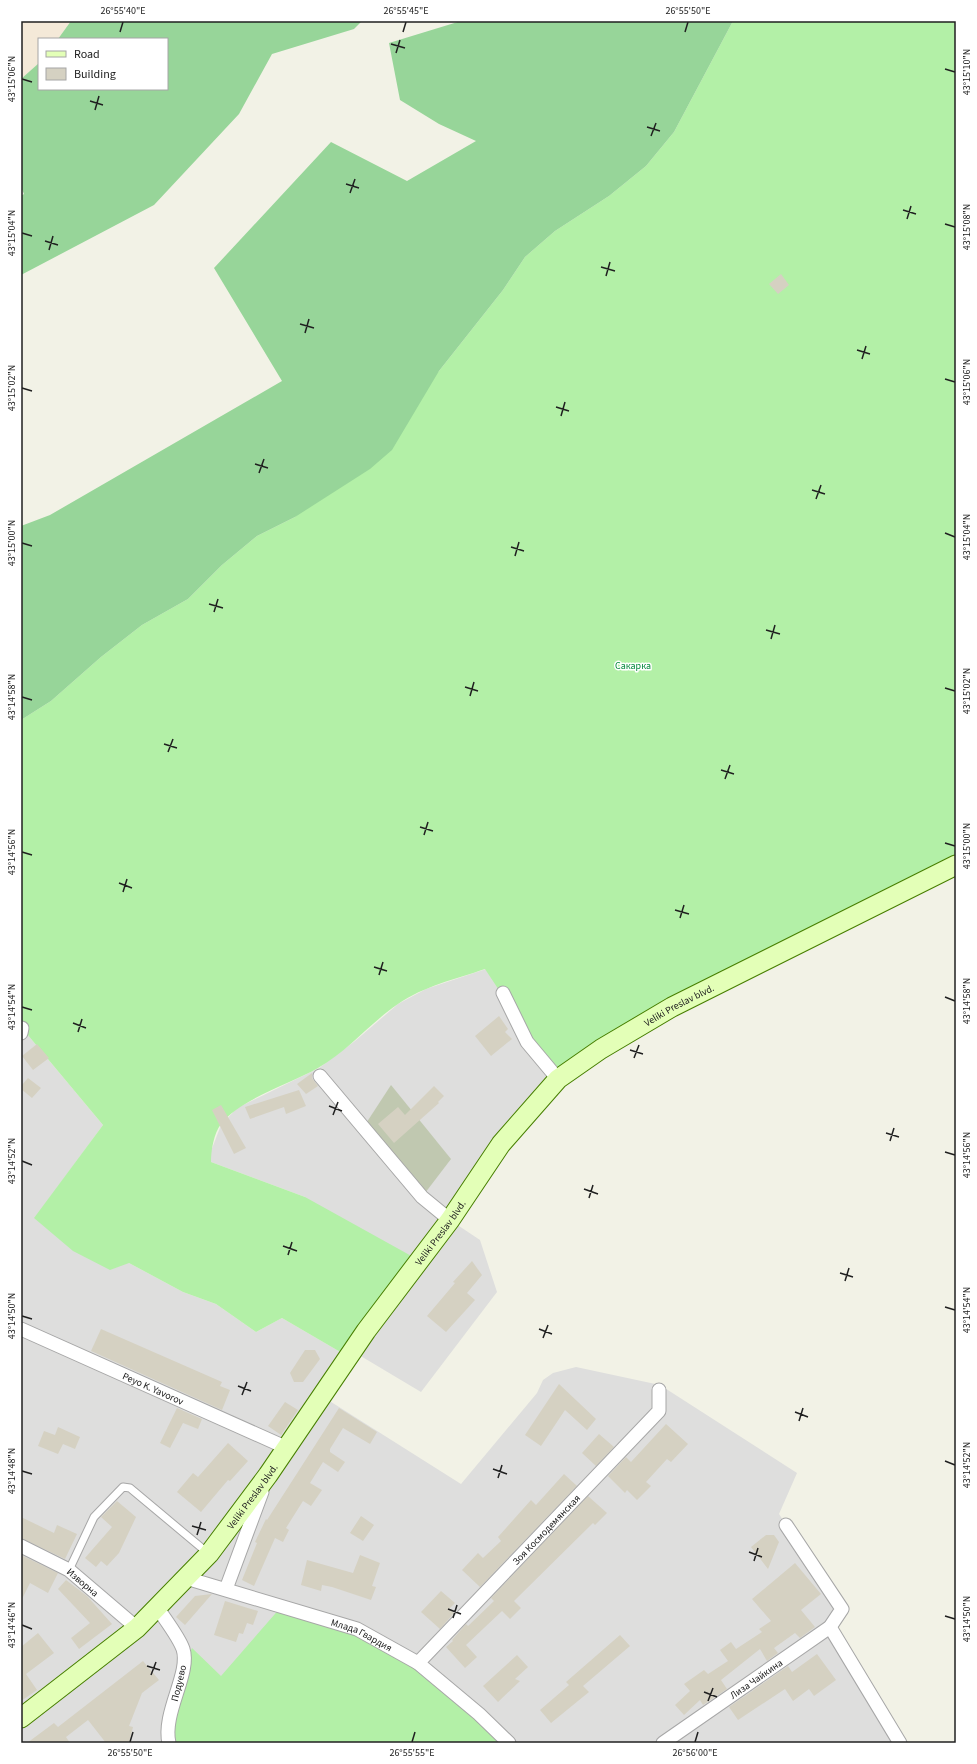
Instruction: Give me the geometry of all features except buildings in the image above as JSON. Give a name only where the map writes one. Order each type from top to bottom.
[{"type":"main road","name":"Veliki Preslav blvd.","points":[[21,1718],[137,1628],[209,1554],[268,1474],[285,1447],[366,1331],[450,1220],[501,1144],[558,1079],[600,1050],[672,1007],[956,865]]},
{"type":"street","points":[[503,993],[527,1042],[558,1079]]},
{"type":"street","points":[[320,1076],[422,1197],[450,1220]]},
{"type":"street","name":"Peyo K. Yavorov","points":[[21,1329],[285,1447]]},
{"type":"street","name":"Зоя Космодемянская","points":[[418,1663],[660,1410],[659,1390]]},
{"type":"street","points":[[226,1590],[268,1474]]},
{"type":"street","name":"Лиза Чайкина","points":[[663,1743],[830,1627],[842,1609],[786,1525]]},
{"type":"street","name":"Изворна","points":[[21,1546],[69,1570],[137,1628]]},
{"type":"street","name":"Млада Гвардия","points":[[186,1578],[356,1630],[418,1663],[479,1714],[509,1743]]},
{"type":"street","name":"Подуево","points":[[157,1607],[183,1649],[184,1665],[169,1719],[169,1743]]},
{"type":"street","points":[[830,1627],[900,1743]]},
{"type":"lane","points":[[69,1570],[94,1516],[123,1487],[130,1488],[209,1554]]},
{"type":"shaded area","points":[[21,21],[71,21],[59,38],[38,38],[38,64],[21,79]]},
{"type":"shaded area","points":[[486,969],[558,1079],[450,1220],[480,1240],[497,1292],[421,1392],[359,1355],[328,1400],[461,1484],[537,1393],[543,1380],[553,1373],[576,1367],[660,1385],[797,1473],[779,1514],[842,1609],[830,1627],[900,1743],[21,1743],[22,1028],[103,1125],[35,1218],[129,1263],[183,1292],[216,1304],[256,1332],[282,1318],[342,1353],[305,1197],[211,1162],[211,1151],[221,1125],[237,1108],[319,1068],[355,1041],[398,1004],[426,989]]},
{"type":"shaded area","points":[[391,1085],[451,1159],[422,1197],[363,1128]]},
{"type":"green space","points":[[71,21],[362,21],[354,29],[272,54],[239,114],[154,205],[21,275],[21,196],[24,194],[21,187],[21,79],[38,64],[38,90],[168,90],[168,38],[59,38]]},
{"type":"green space","points":[[461,21],[733,21],[674,132],[646,166],[609,196],[555,231],[525,257],[503,290],[439,371],[392,450],[370,469],[295,517],[257,536],[222,565],[188,599],[142,625],[101,657],[51,701],[21,720],[21,526],[50,515],[282,381],[214,268],[331,142],[407,181],[476,141],[439,124],[400,100],[389,43]]},
{"type":"green space","name":"Сакарка","points":[[733,21],[956,21],[956,865],[558,1079],[485,969],[418,992],[398,1004],[329,1061],[307,1074],[240,1107],[229,1115],[216,1132],[212,1147],[211,1162],[305,1197],[415,1258],[342,1353],[282,1318],[256,1332],[216,1304],[183,1292],[129,1263],[110,1270],[73,1251],[34,1218],[103,1125],[22,1028],[21,1033],[21,720],[51,701],[101,657],[142,625],[188,599],[222,565],[257,536],[295,517],[439,371],[503,290],[525,257],[555,231],[609,196],[646,166],[674,132]]},
{"type":"green space","points":[[281,1607],[357,1629],[418,1663],[509,1743],[169,1743],[184,1665],[192,1648],[221,1676]]}]
